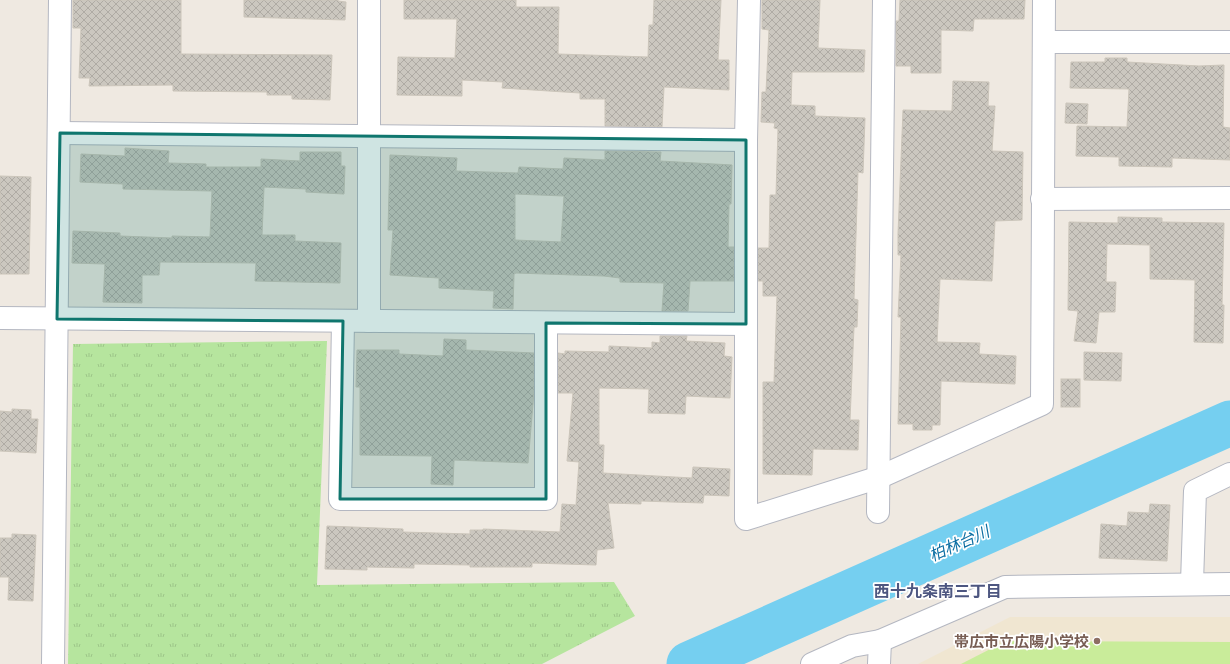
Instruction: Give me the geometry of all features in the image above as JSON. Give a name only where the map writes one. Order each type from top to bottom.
[{"type":"street","points":[[53,664],[60,133],[60,0]]},
{"type":"street","points":[[368,0],[369,322]]},
{"type":"street","points":[[749,0],[746,140],[746,519],[880,477],[1042,404],[1044,0]]},
{"type":"street","points":[[878,512],[880,477],[884,0]]},
{"type":"street","points":[[1044,42],[1230,42]]},
{"type":"street","points":[[60,133],[746,140]]},
{"type":"street","points":[[1042,199],[1230,198]]},
{"type":"street","points":[[0,318],[746,324]]},
{"type":"street","points":[[343,321],[340,499],[546,500],[546,323]]},
{"type":"street","points":[[1192,583],[1195,491],[1230,474]]},
{"type":"street","points":[[812,664],[852,646],[880,641],[1005,587],[1192,583],[1230,584]]},
{"type":"street","points":[[879,664],[880,641]]},
{"type":"highlighted area","points":[[60,133],[746,140],[746,324],[546,323],[546,499],[340,499],[343,321],[57,319]]},
{"type":"shaded area","name":"帯広市立広陽小学校","points":[[1010,617],[1230,617],[1230,664],[918,664]]},
{"type":"green space","points":[[327,341],[317,585],[614,582],[635,616],[542,664],[68,664],[73,344]]},
{"type":"green space","points":[[1006,641],[1230,642],[1230,664],[961,664]]},
{"type":"building","points":[[73,0],[181,0],[181,54],[332,55],[330,100],[292,99],[292,95],[267,95],[267,92],[173,91],[173,85],[89,86],[90,78],[79,78],[81,28],[73,28]]},
{"type":"building","points":[[244,0],[338,0],[346,2],[345,20],[244,17]]},
{"type":"building","points":[[404,0],[516,0],[516,7],[559,7],[558,54],[648,57],[649,25],[653,25],[654,0],[721,0],[718,60],[729,60],[729,90],[664,87],[662,127],[605,126],[605,99],[580,99],[580,93],[502,88],[503,82],[462,80],[462,96],[397,95],[398,57],[455,58],[457,19],[404,19]]},
{"type":"building","points":[[762,0],[820,0],[818,48],[865,50],[864,72],[792,72],[791,105],[815,106],[815,116],[865,118],[863,173],[858,172],[854,299],[858,300],[857,327],[854,327],[850,420],[859,420],[858,450],[813,449],[812,475],[763,474],[763,382],[774,382],[777,296],[763,296],[763,281],[758,281],[758,248],[769,248],[770,195],[776,195],[778,129],[774,128],[775,123],[761,122],[762,92],[766,92],[769,30],[762,29]]},
{"type":"building","points":[[900,0],[1025,0],[1024,19],[974,19],[973,31],[941,30],[941,73],[911,73],[911,66],[896,66],[896,21],[899,21]]},
{"type":"building","points":[[1105,58],[1127,58],[1127,62],[1199,66],[1224,65],[1223,127],[1230,128],[1230,160],[1172,158],[1172,167],[1119,166],[1119,157],[1076,156],[1077,126],[1127,127],[1129,89],[1070,88],[1071,62],[1105,62]]},
{"type":"building","points":[[953,81],[989,82],[988,106],[995,106],[992,151],[1023,152],[1022,220],[995,221],[992,281],[940,279],[937,342],[980,343],[979,354],[1016,356],[1015,384],[941,381],[940,425],[932,425],[932,430],[913,430],[913,424],[898,424],[901,317],[898,317],[901,255],[898,255],[898,234],[903,110],[952,111]]},
{"type":"building","points":[[1066,103],[1088,104],[1087,124],[1065,123]]},
{"type":"building","points":[[125,148],[169,151],[168,163],[206,164],[206,167],[261,167],[261,159],[300,161],[300,152],[341,152],[341,166],[345,166],[344,194],[306,192],[306,189],[264,187],[262,235],[295,235],[295,241],[341,243],[340,283],[255,281],[256,263],[160,262],[159,275],[142,275],[142,303],[103,302],[105,264],[72,263],[73,231],[120,233],[120,236],[172,238],[172,236],[210,237],[212,191],[123,189],[123,184],[80,182],[81,154],[125,156]]},
{"type":"building","points":[[605,151],[661,152],[660,161],[732,165],[728,247],[734,247],[734,281],[690,281],[688,311],[662,311],[664,283],[620,282],[620,278],[604,276],[516,273],[514,274],[513,309],[493,308],[494,291],[439,288],[439,278],[390,275],[393,230],[388,230],[390,155],[457,158],[456,171],[518,173],[519,167],[563,169],[564,158],[605,160]],"holes":[[[515,194],[564,196],[561,242],[515,240]]]},
{"type":"building","points":[[0,176],[31,177],[29,274],[0,274]]},
{"type":"building","points":[[1118,217],[1162,218],[1162,222],[1224,223],[1222,305],[1224,305],[1223,343],[1194,342],[1195,280],[1150,279],[1150,245],[1107,244],[1106,282],[1116,282],[1115,312],[1099,312],[1096,343],[1074,341],[1078,311],[1068,310],[1069,222],[1118,223]]},
{"type":"building","points":[[660,336],[687,336],[686,341],[725,343],[724,356],[732,357],[730,398],[686,396],[685,414],[648,413],[649,389],[599,388],[599,445],[604,445],[603,473],[692,478],[693,467],[730,469],[729,496],[704,495],[703,503],[641,501],[641,504],[608,503],[614,548],[597,550],[596,565],[532,563],[532,567],[470,567],[470,565],[414,564],[414,568],[367,567],[367,570],[325,569],[327,526],[403,529],[403,532],[470,534],[470,530],[483,529],[560,532],[562,504],[576,505],[579,462],[567,461],[573,393],[558,393],[558,353],[565,354],[565,351],[609,352],[609,346],[652,348],[652,342],[660,343]]},
{"type":"building","points":[[444,339],[466,340],[466,350],[534,353],[534,392],[528,463],[454,460],[453,485],[431,484],[432,456],[360,455],[360,387],[356,387],[357,350],[399,350],[399,354],[443,356]]},
{"type":"building","points":[[1084,352],[1122,353],[1121,381],[1084,380]]},
{"type":"building","points":[[1061,379],[1080,379],[1080,407],[1061,407]]},
{"type":"building","points":[[12,409],[31,410],[31,419],[38,419],[36,453],[0,451],[0,411],[12,412]]},
{"type":"building","points":[[1150,504],[1170,505],[1167,561],[1099,558],[1101,524],[1127,526],[1128,512],[1149,513]]},
{"type":"building","points":[[12,534],[36,535],[33,601],[8,600],[9,577],[0,577],[0,538],[12,538]]},
{"type":"waterway","name":"柏林台川","points":[[689,664],[1230,423]]},
{"type":"place","name":"帯広市立広陽小学校","points":[[1097,641]]},
{"type":"district","name":"西十九条南三丁目","points":[[938,591]]}]
